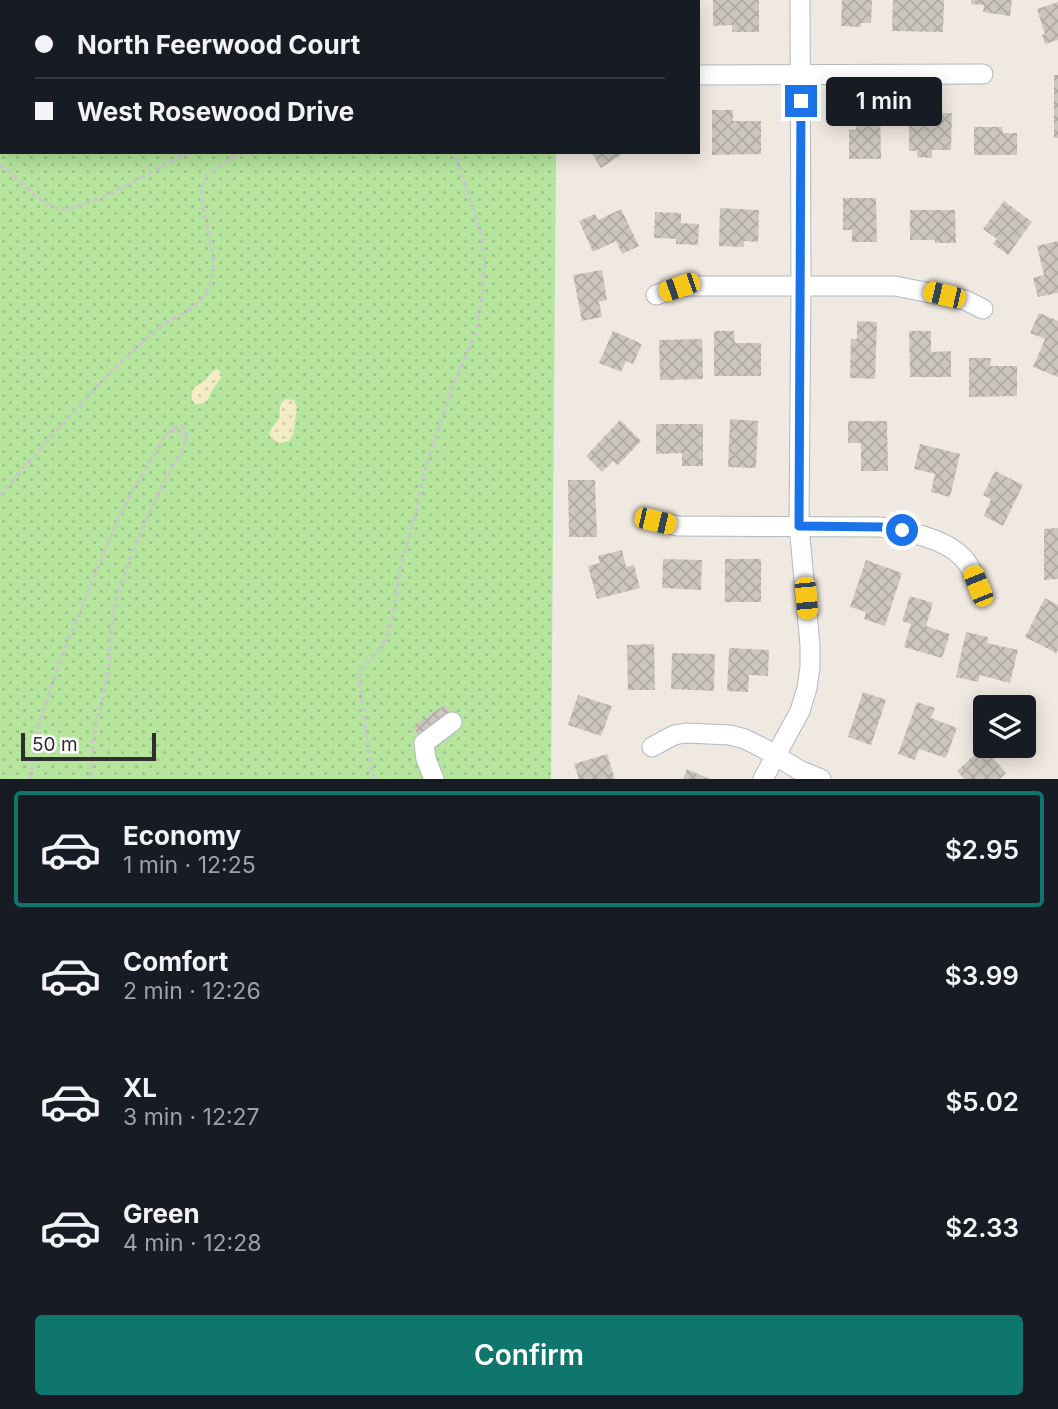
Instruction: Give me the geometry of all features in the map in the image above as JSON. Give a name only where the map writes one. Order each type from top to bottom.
[{"type":"street","points":[[763,779],[800,711],[810,667],[799,526],[800,0]]},
{"type":"street","points":[[700,75],[983,75]]},
{"type":"street","points":[[656,295],[690,286],[895,286],[965,300],[982,309]]},
{"type":"street","points":[[655,521],[678,526],[881,527],[902,530],[927,537],[962,556],[978,586]]},
{"type":"street","points":[[434,779],[424,743],[452,722]]},
{"type":"street","points":[[652,747],[674,735],[719,734],[745,739],[799,770],[821,779]]},
{"type":"path","points":[[0,165],[43,201],[56,208],[66,209],[101,197],[187,154]]},
{"type":"path","points":[[0,495],[116,369],[155,331],[198,302],[208,290],[213,273],[212,245],[201,193],[203,181],[240,154]]},
{"type":"path","points":[[374,779],[359,679],[361,669],[385,640],[393,618],[401,563],[416,513],[425,469],[453,386],[476,332],[482,295],[485,261],[482,237],[456,154]]},
{"type":"path","points":[[30,779],[38,727],[61,658],[117,522],[168,431],[182,426],[187,433],[185,443],[157,495],[124,571],[119,589],[111,627],[109,667],[93,739],[91,779]]},
{"type":"green space","points":[[0,154],[556,154],[551,779],[0,779]]},
{"type":"sand","points":[[217,369],[222,373],[220,380],[207,400],[195,404],[192,400],[193,390]]},
{"type":"sand","points":[[286,399],[294,400],[297,408],[293,434],[289,441],[280,443],[271,437],[270,431],[280,417],[281,405]]},
{"type":"building","points":[[713,0],[759,0],[759,32],[732,32],[732,25],[713,26]]},
{"type":"building","points":[[842,0],[872,0],[871,23],[861,23],[861,27],[841,26]]},
{"type":"building","points":[[893,0],[944,0],[943,32],[892,31]]},
{"type":"building","points":[[971,0],[1012,0],[1010,16],[983,12],[984,5],[971,4]]},
{"type":"building","points":[[1058,2],[1058,40],[1045,44],[1042,35],[1045,34],[1037,9]]},
{"type":"building","points":[[1054,75],[1058,75],[1058,138],[1054,138]]},
{"type":"building","points":[[880,108],[881,159],[849,159],[849,130],[856,129],[856,109]]},
{"type":"building","points":[[712,110],[733,110],[733,121],[761,121],[761,154],[712,155]]},
{"type":"building","points":[[934,113],[952,113],[951,150],[932,150],[932,158],[917,157],[917,151],[909,151],[909,120],[933,121]]},
{"type":"building","points":[[974,127],[1002,127],[1003,133],[1017,133],[1017,155],[974,155]]},
{"type":"building","points":[[592,154],[622,154],[601,168]]},
{"type":"building","points":[[843,198],[876,198],[877,242],[852,242],[852,230],[843,230]]},
{"type":"building","points":[[1004,201],[1032,222],[1008,255],[993,244],[997,239],[983,229]]},
{"type":"building","points":[[720,208],[759,210],[758,242],[744,241],[744,247],[719,246]]},
{"type":"building","points":[[621,209],[639,246],[622,254],[616,241],[593,252],[579,221],[595,214],[598,220]]},
{"type":"building","points":[[910,210],[955,210],[956,243],[910,240]]},
{"type":"building","points":[[655,212],[681,213],[681,223],[699,224],[698,245],[676,244],[676,239],[654,238]]},
{"type":"building","points":[[1058,241],[1058,293],[1038,297],[1033,278],[1044,275],[1037,246]]},
{"type":"building","points":[[602,270],[607,300],[599,302],[602,317],[582,321],[573,275]]},
{"type":"building","points":[[1039,313],[1058,321],[1058,377],[1033,367],[1045,339],[1030,333]]},
{"type":"building","points":[[857,321],[877,322],[875,379],[850,378],[851,339],[857,339]]},
{"type":"building","points":[[613,331],[642,344],[633,364],[626,361],[621,372],[599,363]]},
{"type":"building","points":[[714,331],[734,331],[735,343],[761,343],[761,376],[714,376]]},
{"type":"building","points":[[909,331],[931,331],[931,352],[951,351],[951,377],[910,377]]},
{"type":"building","points":[[702,339],[703,379],[660,380],[659,340]]},
{"type":"building","points":[[969,358],[991,358],[990,366],[1017,366],[1017,396],[969,397]]},
{"type":"building","points":[[730,419],[758,421],[756,468],[728,467]]},
{"type":"building","points":[[620,420],[641,441],[618,465],[613,461],[602,472],[586,456]]},
{"type":"building","points":[[848,421],[887,421],[888,471],[861,471],[861,443],[848,443]]},
{"type":"building","points":[[656,424],[703,424],[703,466],[682,466],[682,453],[656,454]]},
{"type":"building","points":[[920,444],[960,454],[950,497],[931,492],[935,474],[914,469]]},
{"type":"building","points":[[995,471],[1023,485],[1003,526],[984,516],[991,499],[983,495]]},
{"type":"building","points":[[568,480],[595,480],[597,537],[569,537]]},
{"type":"building","points":[[1058,528],[1058,579],[1044,580],[1044,529]]},
{"type":"building","points":[[622,550],[626,567],[634,565],[640,588],[597,599],[588,566],[600,563],[598,556]]},
{"type":"building","points":[[663,559],[702,560],[701,590],[662,588]]},
{"type":"building","points":[[725,559],[761,559],[761,602],[725,602]]},
{"type":"building","points":[[866,560],[902,573],[885,626],[864,619],[866,612],[850,607]]},
{"type":"building","points":[[910,596],[933,603],[926,626],[950,634],[942,658],[904,647],[911,624],[902,621]]},
{"type":"building","points":[[1045,598],[1058,605],[1056,653],[1025,637]]},
{"type":"building","points":[[966,632],[988,637],[987,643],[1018,650],[1010,683],[980,675],[978,682],[956,677]]},
{"type":"building","points":[[654,644],[655,690],[628,690],[627,645]]},
{"type":"building","points":[[729,648],[769,650],[768,676],[749,675],[748,692],[727,691]]},
{"type":"building","points":[[672,653],[715,654],[714,691],[671,689]]},
{"type":"building","points":[[863,692],[886,700],[871,745],[848,737]]},
{"type":"building","points":[[578,695],[612,706],[601,736],[568,725]]},
{"type":"building","points":[[917,702],[935,708],[931,718],[957,728],[946,758],[919,749],[915,760],[898,754]]},
{"type":"building","points":[[445,705],[453,717],[420,738],[413,726]]},
{"type":"building","points":[[607,754],[615,779],[579,779],[574,764]]},
{"type":"building","points":[[973,756],[993,758],[1006,773],[1000,779],[964,779],[957,771]]},
{"type":"building","points":[[687,769],[710,779],[683,779]]},
{"type":"route","points":[[801,101],[799,526],[881,527],[902,530]]}]
